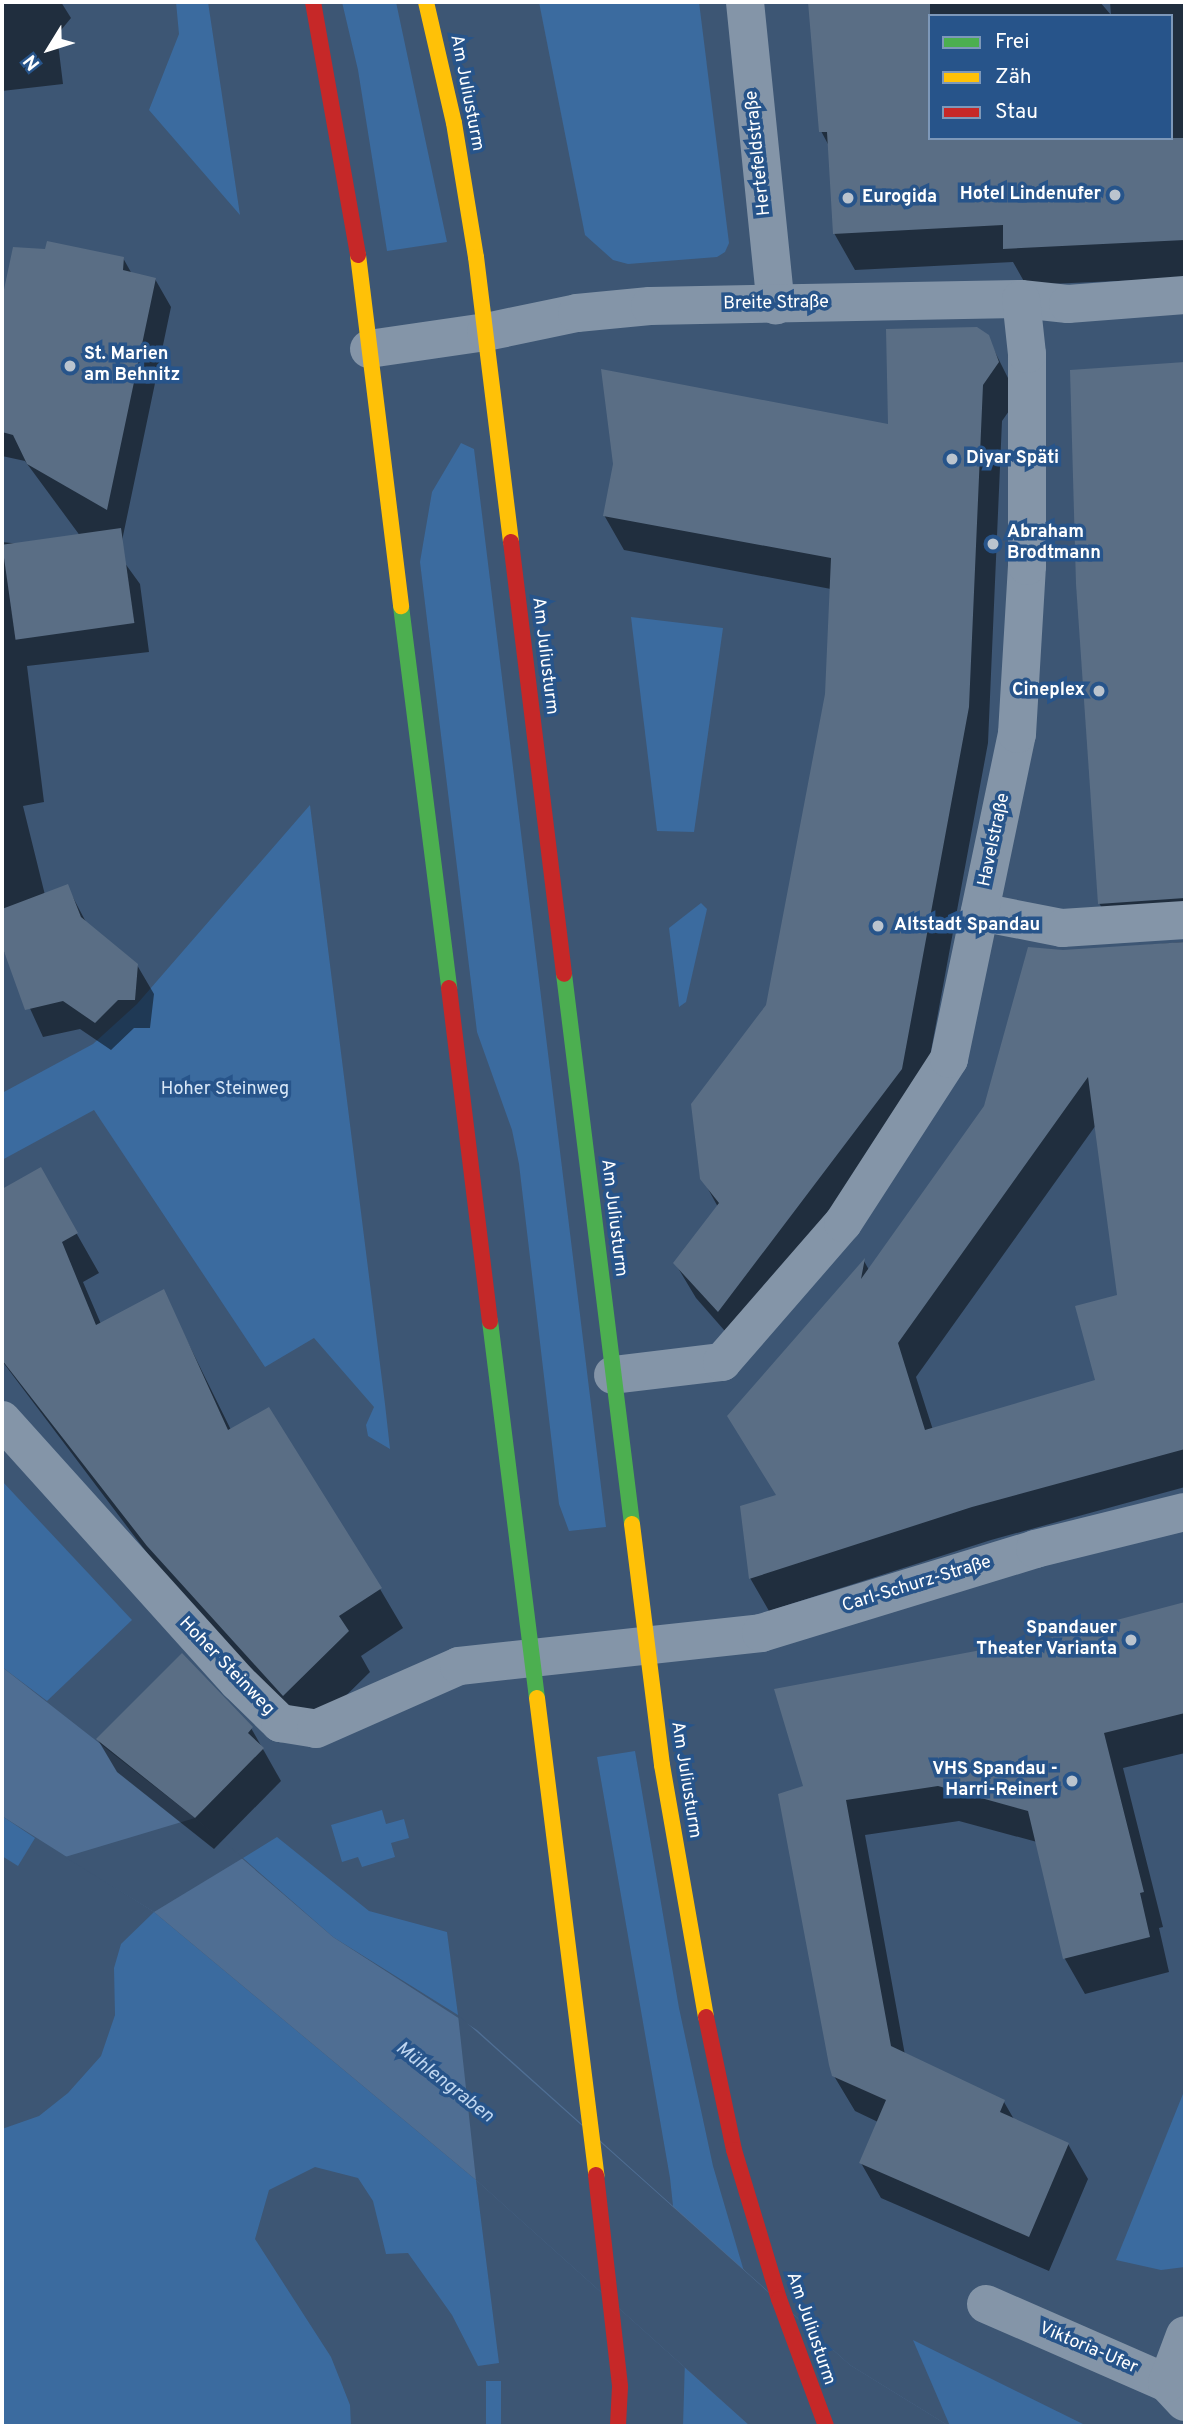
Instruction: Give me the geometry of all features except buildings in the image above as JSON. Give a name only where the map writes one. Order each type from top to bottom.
[{"type":"main road","points":[[313,2],[351,208],[369,349],[612,2301],[620,2387],[618,2426]]},
{"type":"main road","name":"Am Juliusturm","points":[[426,2],[454,123],[486,332],[646,1646],[697,1973],[734,2150],[779,2299],[826,2426]]},
{"type":"street","name":"Hertefeldstraße","points":[[745,2],[776,305]]},
{"type":"street","name":"Breite Straße","points":[[369,349],[486,332],[577,313],[650,306],[1021,299],[1068,304],[1185,295]]},
{"type":"street","name":"Havelstraße","points":[[613,1375],[722,1362],[842,1223],[949,1059],[1017,734],[1027,566],[1027,354],[1021,299]]},
{"type":"street","points":[[980,912],[1062,928],[1185,920]]},
{"type":"street","name":"Hoher Steinweg","points":[[2,1420],[238,1682],[280,1723],[316,1729],[459,1666],[646,1646]]},
{"type":"street","name":"Carl-Schurz-Straße","points":[[646,1646],[761,1633],[1035,1549],[1185,1512]]},
{"type":"street","name":"Viktoria-Ufer","points":[[986,2304],[1176,2392]]},
{"type":"street","points":[[1176,2392],[1185,2335]]},
{"type":"green space","points":[[176,2],[208,2],[240,215],[149,110],[179,34]]},
{"type":"green space","points":[[342,2],[396,2],[447,242],[387,251],[358,70]]},
{"type":"green space","points":[[539,2],[699,2],[729,243],[725,252],[717,257],[628,264],[613,260],[585,235]]},
{"type":"green space","points":[[461,443],[474,449],[606,1527],[569,1531],[559,1504],[519,1164],[512,1130],[477,1032],[420,562],[432,492]]},
{"type":"green space","points":[[631,617],[723,628],[694,832],[657,831]]},
{"type":"green space","name":"Hoher Steinweg","points":[[310,805],[390,1449],[368,1436],[366,1425],[374,1407],[314,1338],[265,1367],[94,1110],[2,1160],[2,1093],[93,1044],[137,1004]]},
{"type":"green space","points":[[701,903],[707,909],[686,1002],[679,1007],[669,928]]},
{"type":"green space","points":[[2,1481],[132,1620],[47,1701],[2,1667]]},
{"type":"green space","points":[[635,1751],[679,2008],[713,2166],[758,2319],[796,2426],[683,2426],[686,2326],[670,2178],[597,1757]]},
{"type":"green space","points":[[382,1810],[386,1824],[404,1819],[409,1838],[391,1843],[395,1857],[362,1867],[358,1857],[342,1862],[331,1825]]},
{"type":"green space","points":[[2,1816],[35,1838],[18,1866],[2,1856]]},
{"type":"green space","points":[[277,1837],[369,1911],[447,1932],[458,2015],[333,1937],[243,1858]]},
{"type":"green space","points":[[154,1912],[476,2180],[499,2363],[478,2366],[452,2315],[408,2253],[386,2254],[373,2201],[358,2178],[315,2167],[269,2190],[255,2239],[331,2357],[350,2405],[351,2426],[2,2426],[2,2129],[39,2116],[68,2093],[101,2056],[115,2015],[114,1968],[121,1944]]},
{"type":"green space","points":[[1185,2089],[1185,2267],[1161,2270],[1116,2260]]},
{"type":"green space","points":[[913,2340],[1087,2426],[950,2426]]},
{"type":"green space","points":[[486,2381],[501,2381],[501,2426],[486,2426]]},
{"type":"water","name":"Mühlengraben","points":[[2,1667],[195,1818],[333,1937],[477,2030],[850,2365],[949,2426],[750,2426],[476,2180],[154,1912],[2,1816]]},
{"type":"pier","points":[[195,1818],[243,1858],[154,1912],[65,1857]]},
{"type":"pier","points":[[458,2015],[850,2365],[949,2426],[750,2426],[476,2180]]},
{"type":"traffic: fast","points":[[401,606],[449,988]]},
{"type":"traffic: fast","points":[[564,974],[632,1524]]},
{"type":"traffic: fast","points":[[490,1321],[537,1698]]},
{"type":"traffic: slow","points":[[426,2],[454,123],[476,257],[511,542]]},
{"type":"traffic: slow","points":[[358,255],[401,606]]},
{"type":"traffic: slow","points":[[632,1524],[662,1765],[706,2017]]},
{"type":"traffic: slow","points":[[537,1698],[596,2175]]},
{"type":"traffic: jam","points":[[313,2],[358,255]]},
{"type":"traffic: jam","points":[[511,542],[564,974]]},
{"type":"traffic: jam","points":[[449,988],[490,1321]]},
{"type":"traffic: jam","points":[[706,2017],[734,2150],[779,2299],[826,2426]]},
{"type":"traffic: jam","points":[[596,2175],[620,2387],[618,2426]]},
{"type":"place","name":"Hotel Lindenufer","points":[[1115,195]]},
{"type":"place","name":"Eurogida","points":[[848,198]]},
{"type":"place","name":"St. Marien am Behnitz","points":[[70,366]]},
{"type":"place","name":"Diyar Späti","points":[[952,459]]},
{"type":"place","name":"Abraham Brodtmann","points":[[993,544]]},
{"type":"place","name":"Cineplex","points":[[1099,691]]},
{"type":"place","name":"Altstadt Spandau","points":[[878,926]]},
{"type":"place","name":"Spandauer Theater Varianta","points":[[1131,1640]]},
{"type":"place","name":"VHS Spandau - Harri-Reinert","points":[[1072,1781]]}]
